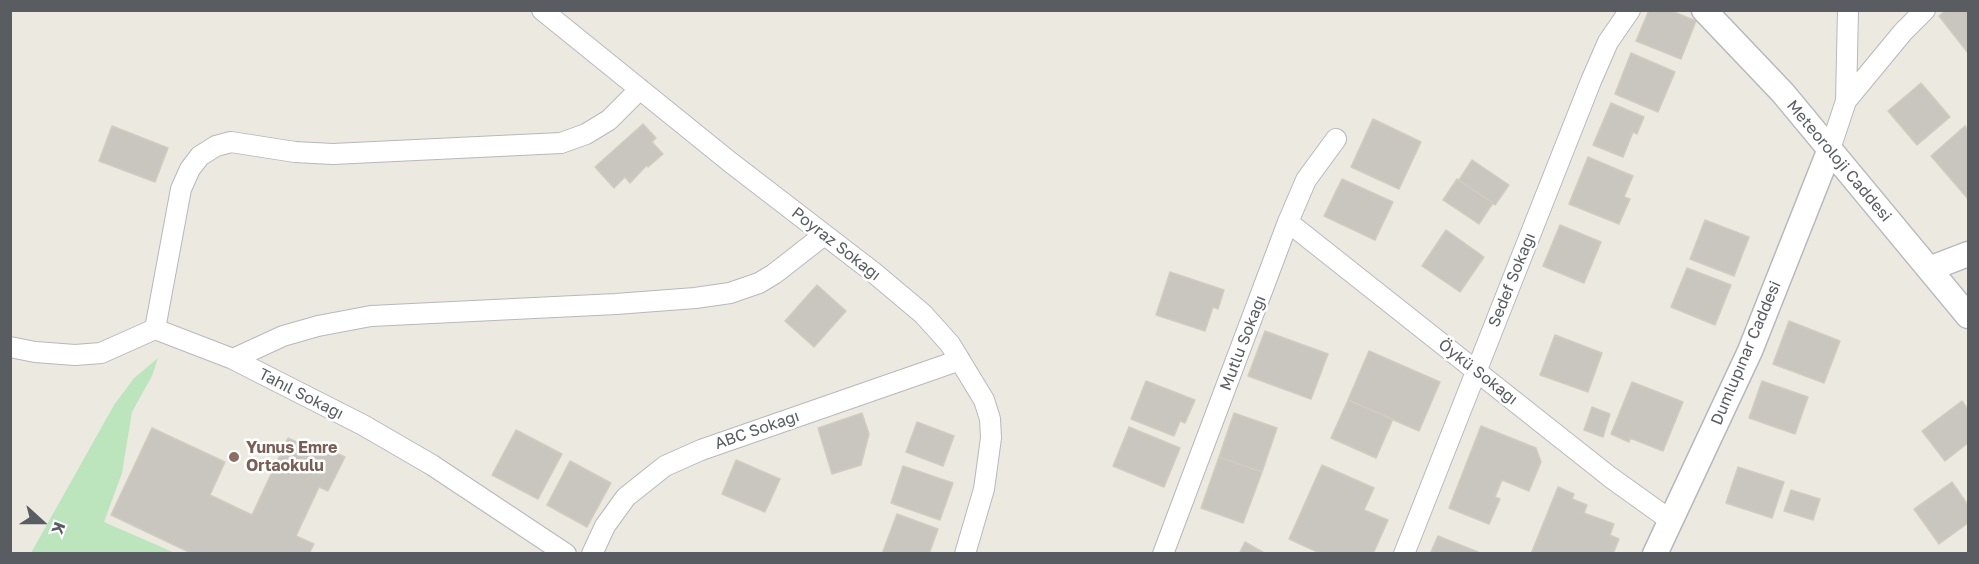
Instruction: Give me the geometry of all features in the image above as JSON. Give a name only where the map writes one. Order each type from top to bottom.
[{"type":"street","name":"Poyraz Sokağı","points":[[542,10],[923,314],[950,344],[984,400],[990,419],[991,438],[984,489],[965,554]]},
{"type":"street","name":"Sedef Sokağı","points":[[1404,554],[1591,81],[1608,42],[1630,10]]},
{"type":"street","name":"Meteoroloji Caddesi","points":[[1704,10],[1783,93],[1968,316]]},
{"type":"street","points":[[1830,149],[1846,101],[1848,10]]},
{"type":"street","points":[[1846,101],[1903,32],[1925,10]]},
{"type":"street","points":[[10,347],[35,352],[75,355],[101,353],[155,329],[181,189],[190,169],[200,156],[216,146],[231,142],[295,152],[333,154],[561,143],[586,134],[609,120],[639,89]]},
{"type":"street","name":"Mutlu Sokağı","points":[[1164,554],[1288,222],[1306,180],[1336,139]]},
{"type":"street","name":"Dumlupınar Caddesi","points":[[1655,554],[1750,351],[1830,149]]},
{"type":"street","name":"Öykü Sokağı","points":[[1288,222],[1610,477],[1671,520]]},
{"type":"street","points":[[232,359],[283,336],[318,326],[371,316],[616,304],[730,293],[759,283],[774,274],[824,234]]},
{"type":"street","points":[[1929,269],[1968,254]]},
{"type":"street","name":"Tahıl Sokağı","points":[[155,329],[232,359],[363,425],[423,460],[566,554]]},
{"type":"street","name":"ABC Sokağı","points":[[592,554],[605,526],[626,497],[665,466],[701,450],[960,360]]},
{"type":"green space","points":[[158,358],[152,376],[132,412],[122,473],[104,522],[175,553],[31,553],[114,405],[134,378]]},
{"type":"building","points":[[1649,10],[1669,10],[1696,21],[1681,59],[1636,41]]},
{"type":"building","points":[[1946,10],[1968,10],[1968,53],[1939,16]]},
{"type":"building","points":[[1631,53],[1675,72],[1658,112],[1615,94]]},
{"type":"building","points":[[1921,83],[1950,117],[1917,145],[1888,111]]},
{"type":"building","points":[[1611,103],[1644,117],[1637,134],[1633,132],[1623,157],[1593,145]]},
{"type":"building","points":[[1373,119],[1421,142],[1399,189],[1351,167]]},
{"type":"building","points":[[643,124],[656,138],[652,142],[663,154],[648,167],[647,165],[630,183],[625,177],[614,188],[595,167]]},
{"type":"building","points":[[112,126],[168,148],[155,182],[99,161]]},
{"type":"building","points":[[1965,126],[1968,130],[1968,199],[1931,156]]},
{"type":"building","points":[[1588,157],[1633,176],[1624,197],[1630,199],[1619,224],[1569,204]]},
{"type":"building","points":[[1472,160],[1509,185],[1495,205],[1459,180]]},
{"type":"building","points":[[1342,179],[1393,202],[1375,240],[1324,216]]},
{"type":"building","points":[[1457,179],[1493,203],[1479,224],[1443,200]]},
{"type":"building","points":[[1705,220],[1749,237],[1734,276],[1690,259]]},
{"type":"building","points":[[1560,225],[1601,242],[1584,283],[1543,266]]},
{"type":"building","points":[[1446,230],[1484,257],[1460,292],[1422,266]]},
{"type":"building","points":[[1687,268],[1731,285],[1715,325],[1671,307]]},
{"type":"building","points":[[1170,272],[1224,290],[1218,309],[1213,307],[1205,331],[1156,315]]},
{"type":"building","points":[[817,285],[846,311],[814,347],[785,321]]},
{"type":"building","points":[[1789,321],[1840,341],[1824,383],[1773,364]]},
{"type":"building","points":[[1265,331],[1328,354],[1311,399],[1248,376]]},
{"type":"building","points":[[1555,335],[1602,353],[1588,392],[1540,375]]},
{"type":"building","points":[[1369,351],[1440,382],[1419,431],[1348,400]]},
{"type":"building","points":[[1146,381],[1195,400],[1185,423],[1180,421],[1174,436],[1131,419]]},
{"type":"building","points":[[1762,381],[1808,397],[1795,434],[1749,418]]},
{"type":"building","points":[[1632,382],[1683,402],[1663,451],[1630,438],[1629,442],[1611,434]]},
{"type":"building","points":[[1348,400],[1393,419],[1376,458],[1331,438]]},
{"type":"building","points":[[1962,401],[1968,409],[1968,443],[1945,461],[1922,431]]},
{"type":"building","points":[[1592,407],[1610,414],[1603,437],[1584,430]]},
{"type":"building","points":[[862,413],[869,434],[861,465],[832,474],[818,428]]},
{"type":"building","points":[[1234,413],[1277,428],[1262,472],[1219,457]]},
{"type":"building","points":[[917,422],[954,436],[943,466],[906,452]]},
{"type":"building","points":[[1481,426],[1536,448],[1541,462],[1529,491],[1502,480],[1495,497],[1500,499],[1489,524],[1449,508]]},
{"type":"building","points":[[1129,427],[1180,448],[1164,487],[1113,466]]},
{"type":"building","points":[[152,428],[225,462],[210,495],[252,515],[288,438],[309,448],[312,442],[345,457],[328,491],[319,487],[296,536],[314,544],[309,554],[193,554],[111,515]]},
{"type":"building","points":[[516,430],[562,454],[538,499],[492,475]]},
{"type":"building","points":[[1219,457],[1262,472],[1243,523],[1201,508]]},
{"type":"building","points":[[736,460],[780,479],[765,512],[722,494]]},
{"type":"building","points":[[570,461],[611,483],[587,527],[547,505]]},
{"type":"building","points":[[1322,465],[1374,488],[1364,510],[1388,520],[1373,554],[1322,554],[1289,539]]},
{"type":"building","points":[[903,466],[953,483],[940,520],[891,503]]},
{"type":"building","points":[[1738,467],[1784,482],[1772,518],[1726,503]]},
{"type":"building","points":[[1952,482],[1968,505],[1968,523],[1939,544],[1914,509]]},
{"type":"building","points":[[1558,487],[1574,494],[1572,499],[1587,505],[1584,513],[1614,524],[1610,535],[1619,539],[1613,554],[1531,554]]},
{"type":"building","points":[[1791,490],[1820,499],[1813,520],[1784,511]]},
{"type":"building","points":[[897,514],[938,529],[929,554],[882,554]]},
{"type":"building","points":[[1438,536],[1478,552],[1477,554],[1430,554]]},
{"type":"building","points":[[1245,542],[1266,554],[1239,554]]},
{"type":"place","name":"Yunus Emre Ortaokulu","points":[[234,457]]}]
